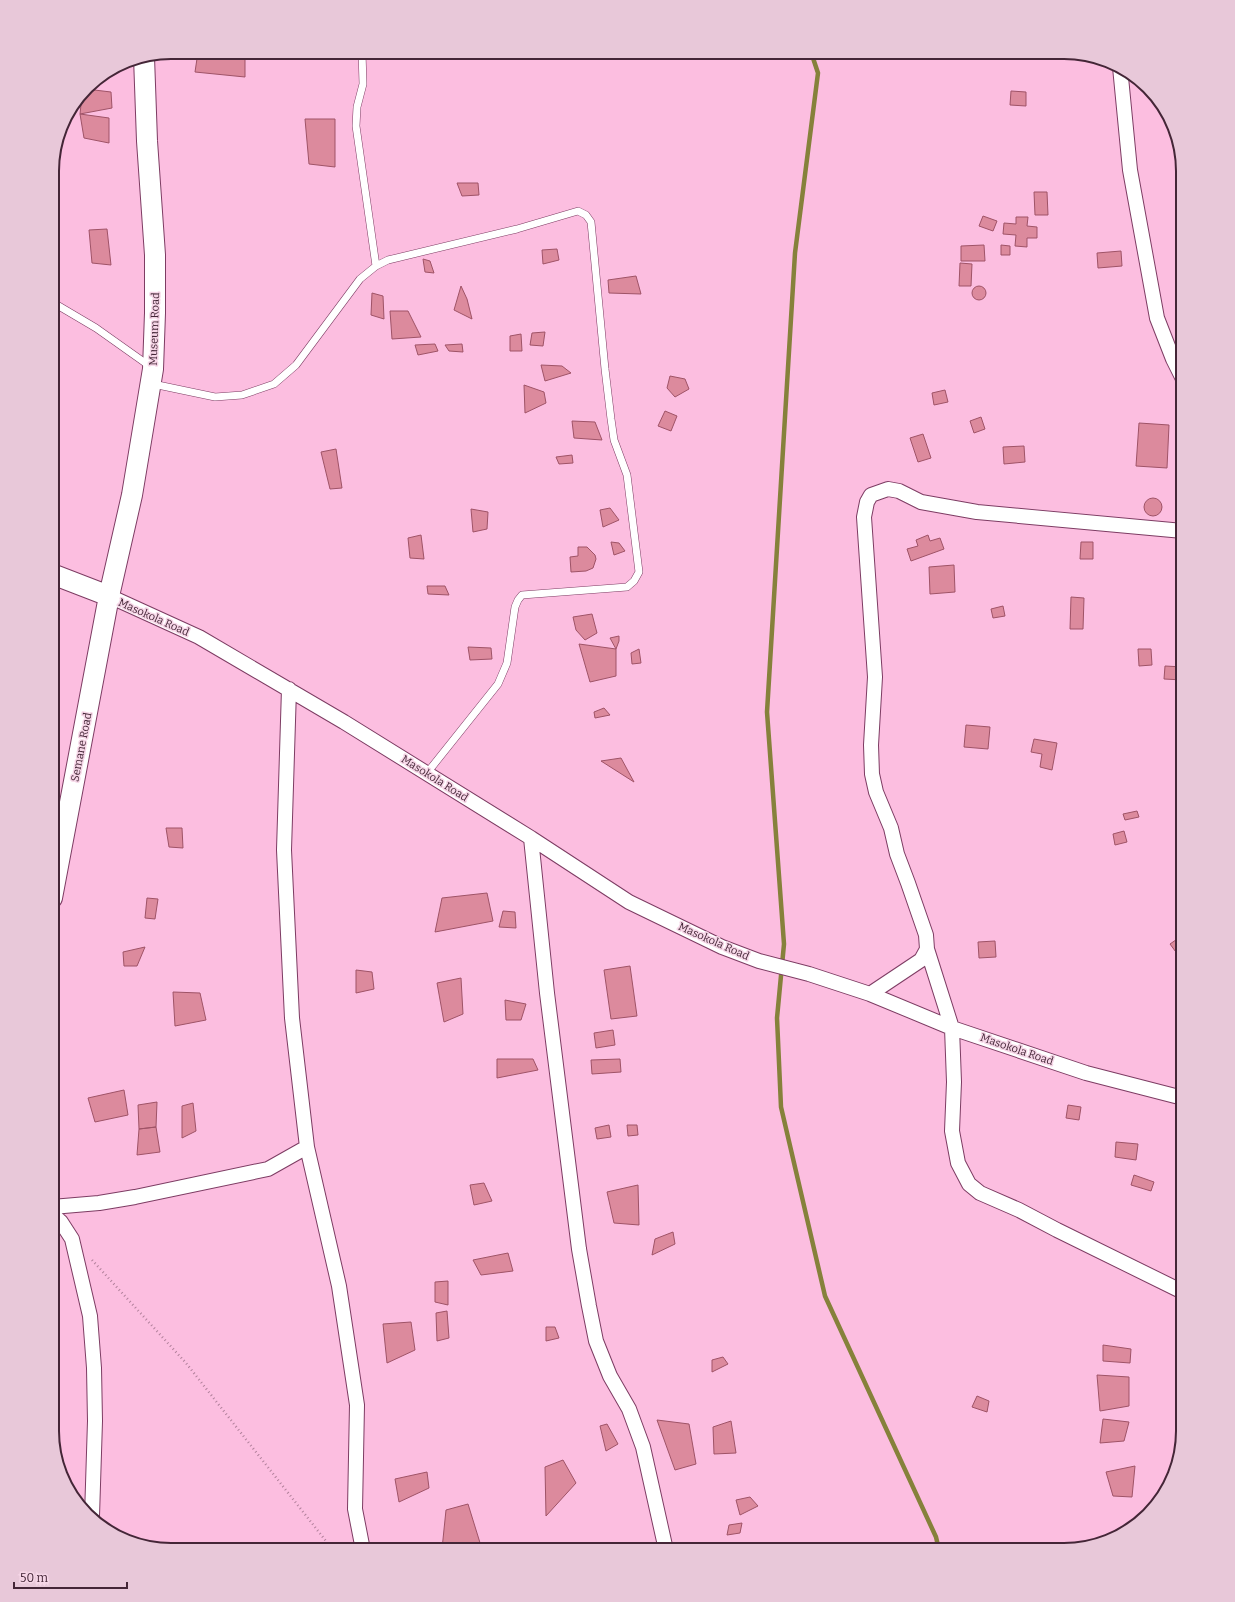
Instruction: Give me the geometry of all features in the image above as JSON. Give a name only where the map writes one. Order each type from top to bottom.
[{"type":"street","name":"Museum Road","points":[[109,596],[132,495],[151,376],[155,313],[155,255],[147,141],[144,62]]},
{"type":"street","points":[[1121,74],[1130,170],[1157,318],[1176,365]]},
{"type":"street","points":[[1176,530],[977,512],[921,502],[899,491],[888,489],[871,495],[866,502],[864,517],[875,677],[871,745],[872,774],[876,792],[891,828],[897,854],[926,935],[927,949],[952,1028],[954,1082],[952,1131],[958,1163],[969,1184],[980,1194],[1019,1210],[1064,1234],[1176,1289]]},
{"type":"street","points":[[59,577],[109,596]]},
{"type":"street","name":"Masokola Road","points":[[109,596],[199,637],[289,689],[427,773],[630,902],[722,947],[759,961],[808,974],[870,994],[952,1028],[1086,1073],[1176,1096]]},
{"type":"street","name":"Semane Road","points":[[59,861],[109,596]]},
{"type":"street","points":[[289,689],[284,850],[292,1018],[308,1147],[339,1286],[358,1405],[355,1510],[362,1543]]},
{"type":"street","points":[[531,838],[548,1001],[579,1249],[589,1306],[596,1341],[610,1376],[629,1409],[643,1448],[664,1543]]},
{"type":"street","points":[[870,994],[921,960],[927,949]]},
{"type":"street","points":[[59,1206],[99,1203],[136,1197],[268,1169],[308,1147]]},
{"type":"street","points":[[59,1220],[72,1239],[90,1316],[94,1368],[95,1421],[92,1510]]},
{"type":"lane","points":[[362,59],[364,84],[357,107],[356,126],[376,266]]},
{"type":"lane","points":[[59,306],[96,328],[151,376],[215,397],[242,395],[274,384],[296,365],[360,279],[376,266],[388,260],[517,229],[578,211],[586,214],[591,222],[605,369],[614,440],[627,475],[639,572],[634,581],[627,587],[522,595],[515,607],[508,663],[498,684],[427,773]]},
{"type":"path","points":[[72,1239],[186,1363],[327,1543]]},
{"type":"building","points":[[197,59],[245,59],[245,77],[195,72]]},
{"type":"building","points":[[94,90],[111,92],[112,108],[80,114],[81,104]]},
{"type":"building","points":[[1011,91],[1026,92],[1026,106],[1010,105]]},
{"type":"building","points":[[80,114],[109,118],[109,143],[84,138]]},
{"type":"building","points":[[305,119],[335,119],[335,167],[309,164]]},
{"type":"building","points":[[457,183],[478,183],[479,195],[462,196]]},
{"type":"building","points":[[1034,192],[1047,192],[1048,215],[1035,215]]},
{"type":"building","points":[[983,216],[997,221],[993,231],[979,226]]},
{"type":"building","points":[[1016,217],[1028,217],[1027,226],[1037,227],[1037,238],[1027,238],[1027,247],[1015,246],[1016,235],[1003,234],[1004,223],[1016,224]]},
{"type":"building","points":[[107,229],[111,265],[92,263],[89,230]]},
{"type":"building","points":[[984,245],[985,261],[961,261],[961,246]]},
{"type":"building","points":[[1001,245],[1010,246],[1010,255],[1001,255]]},
{"type":"building","points":[[557,249],[559,260],[543,264],[542,250]]},
{"type":"building","points":[[1121,251],[1122,266],[1098,268],[1097,253]]},
{"type":"building","points":[[423,259],[430,261],[434,273],[425,272]]},
{"type":"building","points":[[960,263],[972,264],[971,286],[959,286]]},
{"type":"building","points":[[636,276],[641,294],[609,293],[608,280]]},
{"type":"building","points":[[461,286],[467,299],[472,319],[454,310]]},
{"type":"building","points":[[976,286],[982,286],[986,290],[986,296],[982,300],[976,300],[972,296],[972,290]]},
{"type":"building","points":[[372,293],[383,296],[384,319],[371,315]]},
{"type":"building","points":[[390,311],[408,311],[421,337],[392,339]]},
{"type":"building","points":[[545,332],[543,346],[530,345],[532,333]]},
{"type":"building","points":[[521,334],[522,351],[510,351],[510,336]]},
{"type":"building","points":[[435,344],[438,351],[418,355],[415,345]]},
{"type":"building","points":[[462,344],[463,352],[449,351],[445,345]]},
{"type":"building","points":[[541,365],[562,366],[571,373],[545,381]]},
{"type":"building","points":[[670,376],[685,379],[689,389],[675,397],[667,388]]},
{"type":"building","points":[[524,385],[544,392],[546,403],[525,413]]},
{"type":"building","points":[[945,390],[948,402],[934,405],[932,393]]},
{"type":"building","points":[[665,411],[677,416],[671,431],[658,426]]},
{"type":"building","points":[[981,417],[985,429],[974,433],[970,421]]},
{"type":"building","points":[[572,421],[595,422],[602,440],[574,438]]},
{"type":"building","points":[[1139,423],[1169,425],[1167,468],[1136,466]]},
{"type":"building","points":[[923,434],[931,458],[918,462],[910,438]]},
{"type":"building","points":[[1024,446],[1025,462],[1004,464],[1003,447]]},
{"type":"building","points":[[336,449],[342,488],[330,489],[321,452]]},
{"type":"building","points":[[572,455],[573,463],[559,464],[556,457]]},
{"type":"building","points":[[1149,498],[1157,498],[1162,503],[1160,514],[1157,516],[1149,516],[1144,511],[1144,503]]},
{"type":"building","points":[[610,508],[619,520],[603,527],[600,510]]},
{"type":"building","points":[[471,509],[488,512],[487,529],[473,532]]},
{"type":"building","points":[[421,535],[424,559],[410,558],[408,538]]},
{"type":"building","points":[[928,535],[930,541],[940,538],[944,549],[911,561],[907,549],[918,546],[916,540]]},
{"type":"building","points":[[611,542],[619,543],[625,551],[614,555]]},
{"type":"building","points":[[1081,542],[1093,542],[1093,559],[1080,559]]},
{"type":"building","points":[[578,547],[587,547],[595,555],[596,559],[593,568],[586,571],[571,572],[570,557],[578,556]]},
{"type":"building","points":[[954,565],[955,592],[930,594],[929,567]]},
{"type":"building","points":[[427,586],[445,586],[449,595],[428,594]]},
{"type":"building","points":[[1071,597],[1084,598],[1083,629],[1070,629]]},
{"type":"building","points":[[1003,606],[1005,616],[993,618],[991,609]]},
{"type":"building","points":[[592,614],[597,633],[585,640],[576,630],[573,617]]},
{"type":"building","points":[[619,636],[619,641],[616,649],[610,638]]},
{"type":"building","points":[[579,644],[616,649],[616,676],[590,682]]},
{"type":"building","points":[[468,647],[491,648],[492,659],[470,660]]},
{"type":"building","points":[[639,649],[641,663],[632,664],[631,653]]},
{"type":"building","points":[[1138,649],[1151,649],[1152,665],[1139,666]]},
{"type":"building","points":[[1165,666],[1176,667],[1176,680],[1164,679]]},
{"type":"building","points":[[604,708],[610,715],[595,718],[594,712]]},
{"type":"building","points":[[966,725],[990,727],[988,749],[964,747]]},
{"type":"building","points":[[1034,739],[1057,743],[1052,770],[1040,767],[1042,754],[1031,752]]},
{"type":"building","points":[[621,758],[634,782],[601,761]]},
{"type":"building","points":[[1137,811],[1139,817],[1125,820],[1123,814]]},
{"type":"building","points":[[166,828],[182,828],[183,848],[169,847]]},
{"type":"building","points":[[1124,831],[1127,842],[1115,845],[1113,834]]},
{"type":"building","points":[[487,893],[493,921],[435,932],[442,898]]},
{"type":"building","points":[[147,898],[158,899],[155,919],[145,918]]},
{"type":"building","points":[[503,911],[515,912],[516,928],[499,927]]},
{"type":"building","points":[[1176,940],[1176,952],[1170,944]]},
{"type":"building","points":[[995,941],[996,957],[979,958],[978,942]]},
{"type":"building","points":[[145,947],[137,966],[124,966],[123,952]]},
{"type":"building","points":[[630,966],[637,1016],[611,1019],[604,970]]},
{"type":"building","points":[[356,970],[372,972],[374,989],[356,993]]},
{"type":"building","points":[[461,978],[463,1014],[444,1022],[437,983]]},
{"type":"building","points":[[173,992],[200,993],[206,1020],[175,1026]]},
{"type":"building","points":[[505,1000],[526,1004],[521,1020],[506,1020]]},
{"type":"building","points":[[613,1030],[615,1045],[596,1048],[594,1033]]},
{"type":"building","points":[[497,1059],[533,1059],[538,1070],[497,1078]]},
{"type":"building","points":[[620,1059],[621,1072],[592,1074],[591,1060]]},
{"type":"building","points":[[124,1090],[128,1115],[95,1122],[88,1098]]},
{"type":"building","points":[[157,1102],[156,1127],[139,1129],[138,1105]]},
{"type":"building","points":[[193,1103],[196,1131],[182,1138],[182,1106]]},
{"type":"building","points":[[1068,1105],[1081,1107],[1079,1120],[1066,1118]]},
{"type":"building","points":[[609,1125],[611,1137],[597,1139],[595,1128]]},
{"type":"building","points":[[627,1125],[637,1125],[638,1135],[628,1136]]},
{"type":"building","points":[[156,1127],[160,1152],[137,1155],[139,1129]]},
{"type":"building","points":[[1116,1142],[1138,1144],[1136,1160],[1115,1157]]},
{"type":"building","points":[[1134,1175],[1154,1182],[1151,1191],[1131,1185]]},
{"type":"building","points":[[484,1183],[492,1201],[474,1205],[470,1185]]},
{"type":"building","points":[[638,1185],[639,1225],[614,1223],[607,1192]]},
{"type":"building","points":[[673,1232],[675,1244],[652,1255],[655,1239]]},
{"type":"building","points":[[508,1253],[513,1271],[481,1275],[473,1260]]},
{"type":"building","points":[[448,1281],[448,1305],[435,1302],[435,1282]]},
{"type":"building","points":[[447,1311],[449,1338],[437,1341],[436,1313]]},
{"type":"building","points":[[411,1322],[415,1350],[387,1363],[383,1324]]},
{"type":"building","points":[[546,1327],[555,1327],[559,1338],[546,1341]]},
{"type":"building","points":[[1103,1345],[1131,1349],[1130,1363],[1103,1361]]},
{"type":"building","points":[[723,1357],[728,1364],[712,1372],[712,1360]]},
{"type":"building","points":[[1097,1375],[1129,1377],[1129,1406],[1100,1411]]},
{"type":"building","points":[[977,1396],[989,1401],[987,1412],[972,1407]]},
{"type":"building","points":[[1103,1419],[1129,1422],[1124,1441],[1100,1443]]},
{"type":"building","points":[[657,1420],[689,1424],[696,1464],[675,1470]]},
{"type":"building","points":[[731,1421],[736,1453],[714,1454],[713,1427]]},
{"type":"building","points":[[607,1424],[618,1444],[606,1451],[600,1426]]},
{"type":"building","points":[[563,1460],[576,1483],[546,1516],[545,1467]]},
{"type":"building","points":[[1135,1466],[1132,1497],[1113,1496],[1106,1472]]},
{"type":"building","points":[[427,1472],[429,1488],[399,1502],[395,1479]]},
{"type":"building","points":[[750,1497],[758,1506],[740,1515],[736,1500]]},
{"type":"building","points":[[468,1504],[480,1543],[443,1543],[446,1510]]},
{"type":"building","points":[[742,1523],[740,1533],[727,1535],[729,1525]]},
{"type":"waterway","points":[[813,59],[818,73],[795,253],[767,712],[784,944],[777,1018],[781,1107],[825,1296],[936,1537],[937,1543]]}]
